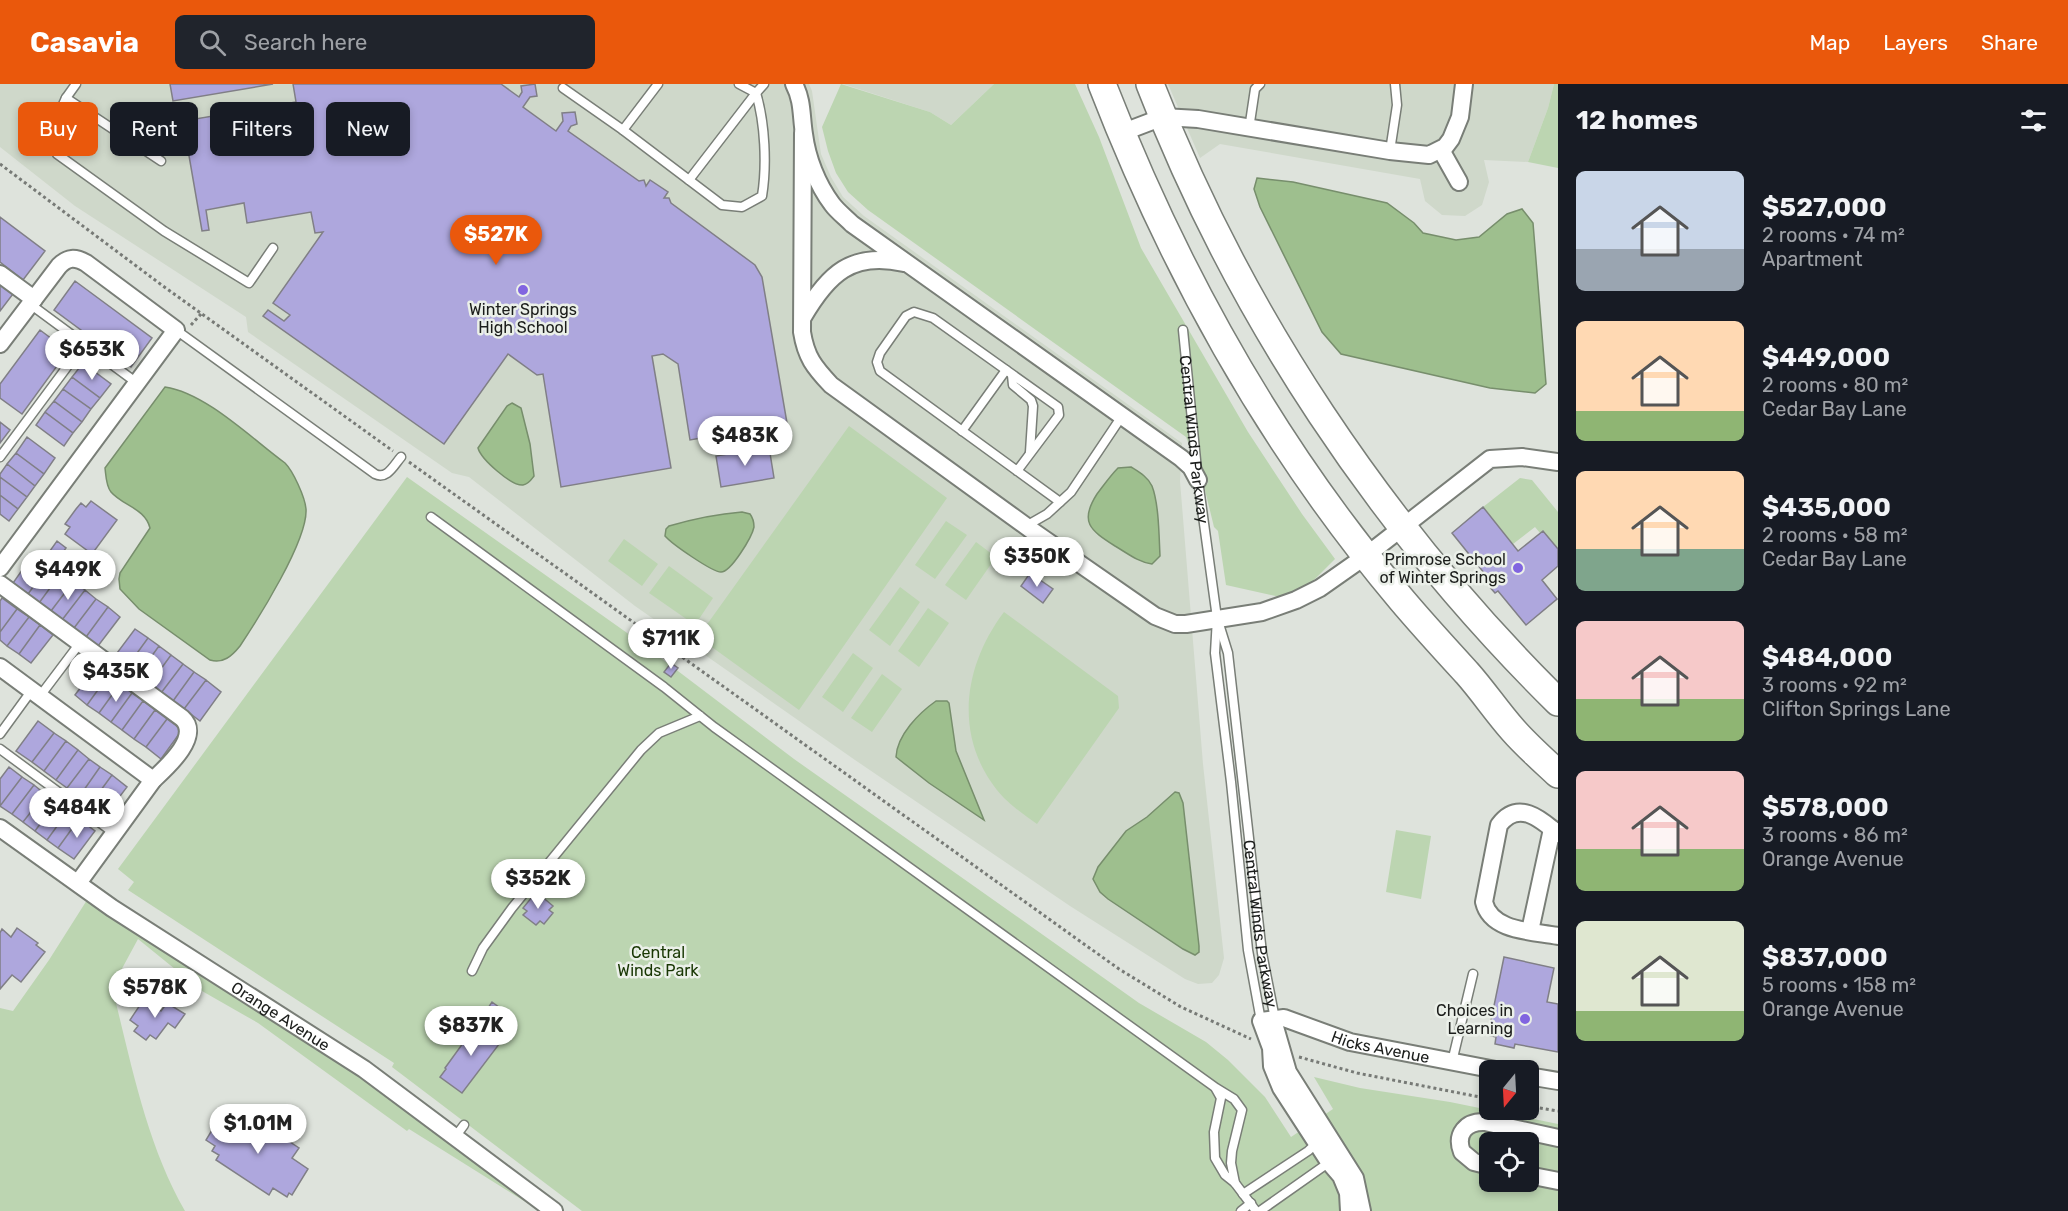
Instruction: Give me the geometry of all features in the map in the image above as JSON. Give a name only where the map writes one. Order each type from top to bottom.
[{"type":"main road","points":[[1102,84],[1141,182],[1170,243],[1229,352],[1295,457],[1366,555],[1401,598],[1476,683],[1513,730],[1558,774]]},
{"type":"main road","points":[[1150,84],[1185,170],[1210,221],[1268,328],[1332,430],[1403,527],[1472,610],[1558,702]]},
{"type":"street","points":[[794,84],[801,101],[803,133],[802,320],[804,349],[814,367],[831,385],[1155,616],[1175,624],[1186,624],[1262,612],[1296,600],[1320,588],[1366,555],[1490,459],[1522,457],[1558,462]]},
{"type":"street","points":[[1121,133],[1163,117],[1198,119],[1422,156],[1441,150],[1451,139],[1456,129],[1464,84]]},
{"type":"street","points":[[803,133],[815,175],[832,204],[852,224],[1181,458],[1191,467],[1198,480]]},
{"type":"street","points":[[1441,150],[1459,182]]},
{"type":"street","points":[[0,344],[63,262],[70,258],[77,259],[176,330],[0,568]]},
{"type":"street","points":[[802,320],[813,299],[830,279],[848,266],[867,260],[887,259],[908,264]]},
{"type":"street","points":[[0,274],[32,301]]},
{"type":"street","points":[[0,584],[187,723],[189,729],[188,739],[167,767],[153,780],[78,883]]},
{"type":"street","points":[[0,667],[153,780]]},
{"type":"street","points":[[1530,931],[1555,831],[1537,816],[1518,813],[1504,818],[1499,825],[1484,902],[1486,911],[1502,925],[1530,931],[1558,936]]},
{"type":"street","name":"Orange Avenue","points":[[0,828],[112,908],[459,1131],[554,1211]]},
{"type":"street","name":"Hicks Avenue","points":[[1268,1020],[1284,1018],[1350,1042],[1479,1067]]},
{"type":"street","name":"Central Winds Parkway","points":[[1268,1020],[1272,1066],[1281,1088],[1335,1158],[1355,1178],[1362,1211]]},
{"type":"street","points":[[1539,1078],[1558,1082]]},
{"type":"street","points":[[1479,1163],[1462,1152],[1460,1135],[1467,1125],[1485,1122],[1531,1132]]},
{"type":"street","points":[[1539,1134],[1558,1138]]},
{"type":"street","name":"Central Winds Parkway","points":[[1335,1158],[1346,1188],[1349,1211]]},
{"type":"street","points":[[1539,1177],[1558,1181]]},
{"type":"lane","points":[[75,84],[49,135],[57,154],[164,231],[249,283],[273,248]]},
{"type":"lane","points":[[623,130],[658,84]]},
{"type":"lane","points":[[562,85],[722,205],[742,207],[762,196],[764,182],[762,112],[756,93],[739,84]]},
{"type":"lane","points":[[689,180],[764,84]]},
{"type":"lane","points":[[1390,152],[1397,105],[1395,84]]},
{"type":"lane","points":[[1249,129],[1256,86]]},
{"type":"lane","points":[[66,98],[161,161]]},
{"type":"lane","points":[[32,301],[84,344],[137,383]]},
{"type":"lane","points":[[1017,471],[1059,415],[1058,407],[933,318],[914,312],[906,316],[880,353],[877,362],[880,371],[962,431],[1017,471],[1060,502]]},
{"type":"lane","points":[[176,330],[380,477],[385,476],[401,457]]},
{"type":"lane","name":"Central Winds Parkway","points":[[1183,330],[1198,480],[1217,618],[1228,653],[1268,1020]]},
{"type":"lane","points":[[0,458],[84,344]]},
{"type":"lane","points":[[962,431],[1009,372]]},
{"type":"lane","points":[[1009,372],[1013,385],[1031,400],[1033,406],[1030,454]]},
{"type":"lane","points":[[1026,526],[1047,514],[1071,492],[1122,416]]},
{"type":"lane","points":[[431,517],[664,687],[700,716],[1234,1099],[1242,1110],[1232,1151],[1231,1163],[1235,1183]]},
{"type":"lane","name":"Central Winds Parkway","points":[[1217,618],[1215,654],[1248,950],[1268,1020]]},
{"type":"lane","points":[[0,734],[80,642]]},
{"type":"lane","points":[[472,971],[483,948],[512,908],[641,750],[660,733],[700,716]]},
{"type":"lane","points":[[0,749],[114,833]]},
{"type":"lane","points":[[1452,1062],[1473,974]]},
{"type":"lane","points":[[1216,1088],[1221,1098],[1214,1132],[1215,1158],[1225,1175],[1235,1183],[1256,1208]]},
{"type":"lane","points":[[1243,1194],[1308,1151],[1322,1139]]},
{"type":"lane","points":[[1241,1211],[1256,1208],[1335,1158]]},
{"type":"path","points":[[0,164],[172,293],[1119,969],[1181,1007],[1254,1040]]},
{"type":"path","points":[[1297,1056],[1357,1073],[1479,1097]]},
{"type":"path","points":[[1539,1108],[1558,1111]]},
{"type":"shaded area","points":[[0,84],[809,84],[821,154],[843,197],[864,216],[1182,443],[1180,481],[1203,764],[1224,958],[1219,975],[1212,983],[1198,984],[1185,979],[1070,906],[855,760],[635,606],[469,477],[452,473],[248,332],[246,317],[75,206],[0,147]]},
{"type":"shaded area","points":[[843,84],[994,84],[951,125],[930,112]]},
{"type":"shaded area","points":[[1168,84],[1554,84],[1548,108],[1528,162],[1484,160],[1489,182],[1482,205],[1465,216],[1442,215],[1425,201],[1420,179],[1220,144],[1200,158]]},
{"type":"shaded area","points":[[1257,178],[1293,182],[1387,203],[1414,223],[1423,233],[1456,240],[1479,237],[1507,214],[1522,209],[1533,223],[1546,384],[1535,393],[1490,388],[1341,354],[1322,332],[1260,207],[1254,189]]},
{"type":"shaded area","points":[[165,387],[181,391],[212,407],[285,463],[301,491],[306,509],[299,540],[291,559],[258,618],[240,646],[230,656],[219,661],[210,660],[139,609],[120,589],[120,573],[150,528],[139,512],[109,490],[105,468]]},
{"type":"shaded area","points":[[512,403],[521,408],[530,444],[534,476],[523,485],[511,481],[497,471],[478,448],[507,406]]},
{"type":"shaded area","points":[[1131,467],[1148,480],[1156,502],[1160,556],[1152,564],[1137,559],[1106,540],[1094,530],[1088,519],[1097,494],[1112,474],[1118,468]]},
{"type":"shaded area","points":[[742,512],[750,514],[754,527],[735,560],[721,572],[709,568],[665,536],[669,526],[705,517]]},
{"type":"shaded area","points":[[936,701],[949,703],[956,751],[984,820],[929,783],[896,757],[900,741],[905,733],[916,718]]},
{"type":"shaded area","points":[[1175,792],[1179,793],[1183,803],[1199,946],[1199,952],[1195,955],[1108,899],[1100,892],[1093,879],[1098,867],[1126,831],[1147,817]]},
{"type":"green space","points":[[841,84],[930,112],[951,125],[994,84],[1075,84],[1099,137],[1141,248],[1248,432],[1335,559],[1310,584],[1280,597],[1226,585],[1218,531],[1214,527],[1204,486],[1208,483],[1198,464],[1194,446],[1188,442],[1186,437],[868,210],[848,192],[836,173],[822,127]]},
{"type":"green space","points":[[1554,84],[1558,84],[1558,168],[1528,162],[1548,108]]},
{"type":"green space","points":[[849,426],[947,498],[799,710],[698,637]]},
{"type":"green space","name":"Central Winds Park","points":[[407,477],[637,640],[794,759],[1139,1003],[1206,1042],[1228,1060],[1265,1097],[1291,1137],[1333,1109],[1314,1077],[1360,1088],[1479,1108],[1479,1120],[1538,1120],[1558,1124],[1558,1211],[582,1211],[392,1067],[394,1063],[128,890],[134,882],[118,869]]},
{"type":"green space","points":[[1520,478],[1532,480],[1558,512],[1558,549],[1543,531],[1540,533],[1535,527],[1513,544],[1483,507]]},
{"type":"green space","points":[[946,521],[967,535],[935,579],[915,565]]},
{"type":"green space","points":[[624,539],[658,564],[642,586],[608,561]]},
{"type":"green space","points":[[976,542],[996,557],[966,600],[945,585]]},
{"type":"green space","points":[[669,566],[713,598],[695,625],[649,593]]},
{"type":"green space","points":[[900,587],[920,602],[890,646],[869,630]]},
{"type":"green space","points":[[928,608],[949,623],[919,667],[898,651]]},
{"type":"green space","points":[[1004,612],[1118,696],[1119,708],[1037,824],[1004,798],[988,777],[976,754],[970,730],[969,706],[972,681],[979,657]]},
{"type":"green space","points":[[853,653],[873,668],[843,712],[822,697]]},
{"type":"green space","points":[[882,674],[902,689],[872,732],[851,718]]},
{"type":"green space","points":[[1396,830],[1431,836],[1421,899],[1386,892]]},
{"type":"green space","points":[[87,900],[360,1077],[540,1211],[409,1129],[407,1131],[258,1023],[202,991],[138,939],[112,987],[150,1130],[171,1185],[185,1211],[0,1211],[0,1008],[13,1011]]},
{"type":"building","points":[[170,84],[273,84],[173,101]]},
{"type":"building","name":"Winter Springs High School","points":[[293,84],[501,84],[519,97],[522,92],[521,86],[535,84],[537,96],[530,97],[523,107],[556,131],[563,121],[562,113],[575,112],[577,124],[571,126],[568,131],[639,181],[644,180],[646,186],[650,180],[668,192],[664,198],[669,198],[671,203],[755,265],[762,277],[787,423],[690,440],[678,364],[663,354],[652,356],[671,468],[561,487],[543,374],[537,375],[508,354],[444,444],[263,316],[268,310],[284,321],[290,315],[273,303],[323,232],[315,233],[311,212],[247,223],[244,203],[206,210],[209,230],[202,231],[189,156],[198,156],[198,118],[210,116],[210,156],[314,156],[314,102],[296,102]]},
{"type":"building","points":[[0,217],[45,251],[23,280],[0,262]]},
{"type":"building","points":[[75,281],[152,338],[131,367],[54,310]]},
{"type":"building","points":[[0,284],[13,294],[0,311]]},
{"type":"building","points":[[40,330],[68,351],[22,414],[0,398],[0,384]]},
{"type":"building","points":[[83,363],[111,384],[100,398],[72,377]]},
{"type":"building","points":[[72,377],[100,398],[91,409],[63,389]]},
{"type":"building","points":[[63,389],[91,409],[82,422],[54,401]]},
{"type":"building","points":[[54,401],[82,422],[73,433],[45,412]]},
{"type":"building","points":[[45,412],[73,433],[64,446],[36,425]]},
{"type":"building","points":[[0,422],[10,430],[0,443]]},
{"type":"building","points":[[27,437],[55,458],[44,474],[16,453]]},
{"type":"building","points":[[769,447],[774,478],[721,487],[716,456]]},
{"type":"building","points":[[16,453],[44,474],[35,486],[7,464]]},
{"type":"building","points":[[7,464],[35,486],[27,497],[0,477]]},
{"type":"building","points":[[0,477],[27,497],[18,509],[0,495]]},
{"type":"building","points":[[0,495],[18,509],[9,521],[0,514]]},
{"type":"building","points":[[91,501],[117,520],[92,554],[65,534],[70,527],[65,524],[76,509],[81,503],[86,507]]},
{"type":"building","name":"Primrose School of Winter Springs","points":[[1483,507],[1518,551],[1543,531],[1558,549],[1558,566],[1542,580],[1557,599],[1526,625],[1498,591],[1495,593],[1481,577],[1485,574],[1452,533]]},
{"type":"building","points":[[57,541],[66,548],[56,562],[47,555]]},
{"type":"building","points":[[34,553],[50,564],[28,594],[13,583]]},
{"type":"building","points":[[50,564],[61,573],[39,603],[28,594]]},
{"type":"building","points":[[61,573],[73,582],[51,611],[39,603]]},
{"type":"building","points":[[1030,573],[1053,589],[1043,603],[1021,586]]},
{"type":"building","points":[[73,582],[85,590],[62,620],[51,611]]},
{"type":"building","points":[[85,590],[96,599],[74,628],[62,620]]},
{"type":"building","points":[[2,598],[17,609],[0,632],[0,601]]},
{"type":"building","points":[[96,599],[108,607],[86,637],[74,628]]},
{"type":"building","points":[[108,607],[120,617],[98,646],[86,637]]},
{"type":"building","points":[[17,609],[29,617],[7,646],[0,640],[0,632]]},
{"type":"building","points":[[29,617],[40,625],[19,654],[7,646]]},
{"type":"building","points":[[40,625],[53,635],[31,663],[19,654]]},
{"type":"building","points":[[135,629],[148,638],[127,667],[114,657]]},
{"type":"building","points":[[148,638],[159,646],[138,675],[127,667]]},
{"type":"building","points":[[159,646],[171,655],[150,684],[138,675]]},
{"type":"building","points":[[171,655],[183,664],[161,693],[150,684]]},
{"type":"building","points":[[671,663],[678,668],[671,677],[664,672]]},
{"type":"building","points":[[183,664],[194,672],[173,701],[161,693]]},
{"type":"building","points":[[96,667],[108,676],[87,705],[75,695]]},
{"type":"building","points":[[194,672],[206,680],[184,709],[173,701]]},
{"type":"building","points":[[108,676],[120,684],[99,713],[87,705]]},
{"type":"building","points":[[206,680],[221,692],[200,721],[184,709]]},
{"type":"building","points":[[120,684],[132,693],[111,722],[99,713]]},
{"type":"building","points":[[132,693],[143,701],[122,730],[111,722]]},
{"type":"building","points":[[143,701],[155,710],[134,739],[122,730]]},
{"type":"building","points":[[155,710],[167,719],[146,747],[134,739]]},
{"type":"building","points":[[167,719],[182,730],[161,759],[146,747]]},
{"type":"building","points":[[38,721],[54,733],[32,762],[16,751]]},
{"type":"building","points":[[54,733],[66,741],[44,771],[32,762]]},
{"type":"building","points":[[66,741],[78,750],[56,780],[44,771]]},
{"type":"building","points":[[78,750],[89,759],[67,788],[56,780]]},
{"type":"building","points":[[89,759],[100,767],[79,797],[67,788]]},
{"type":"building","points":[[9,767],[22,777],[0,806],[0,779]]},
{"type":"building","points":[[100,767],[112,775],[90,805],[79,797]]},
{"type":"building","points":[[112,775],[127,787],[105,816],[90,805]]},
{"type":"building","points":[[22,777],[34,785],[12,814],[0,806]]},
{"type":"building","points":[[34,785],[45,794],[23,822],[12,814]]},
{"type":"building","points":[[45,794],[56,802],[35,831],[23,822]]},
{"type":"building","points":[[56,802],[68,811],[47,840],[35,831]]},
{"type":"building","points":[[68,811],[79,819],[58,848],[47,840]]},
{"type":"building","points":[[79,819],[95,831],[74,859],[58,848]]},
{"type":"building","points":[[540,895],[553,906],[549,910],[553,913],[544,924],[540,921],[536,925],[523,915],[527,911],[523,908],[532,897],[536,901]]},
{"type":"building","points":[[17,928],[38,943],[36,945],[45,952],[21,982],[12,975],[0,989],[0,933],[2,929],[11,937]]},
{"type":"building","name":"Choices in Learning","points":[[1504,957],[1554,968],[1547,1002],[1558,1004],[1558,1052],[1515,1044],[1514,1048],[1495,1044],[1496,1037],[1488,1035]]},
{"type":"building","points":[[144,999],[150,1004],[153,1000],[160,1005],[158,1009],[161,1011],[167,1003],[185,1014],[175,1028],[168,1023],[156,1039],[150,1035],[146,1040],[134,1031],[138,1026],[130,1020]]},
{"type":"building","points":[[492,1002],[507,1013],[501,1022],[486,1011]]},
{"type":"building","points":[[479,1021],[503,1039],[462,1093],[440,1077]]},
{"type":"building","points":[[246,1113],[282,1133],[281,1136],[299,1148],[292,1158],[308,1169],[292,1195],[289,1193],[287,1197],[273,1188],[269,1195],[216,1160],[219,1155],[212,1151],[215,1146],[206,1140],[218,1120],[222,1123],[224,1120],[236,1128]]},
{"type":"place","name":"Winter Springs High School","points":[[523,290]]},
{"type":"place","name":"Primrose School of Winter Springs","points":[[1518,568]]},
{"type":"place","name":"Choices in Learning","points":[[1525,1019]]}]
